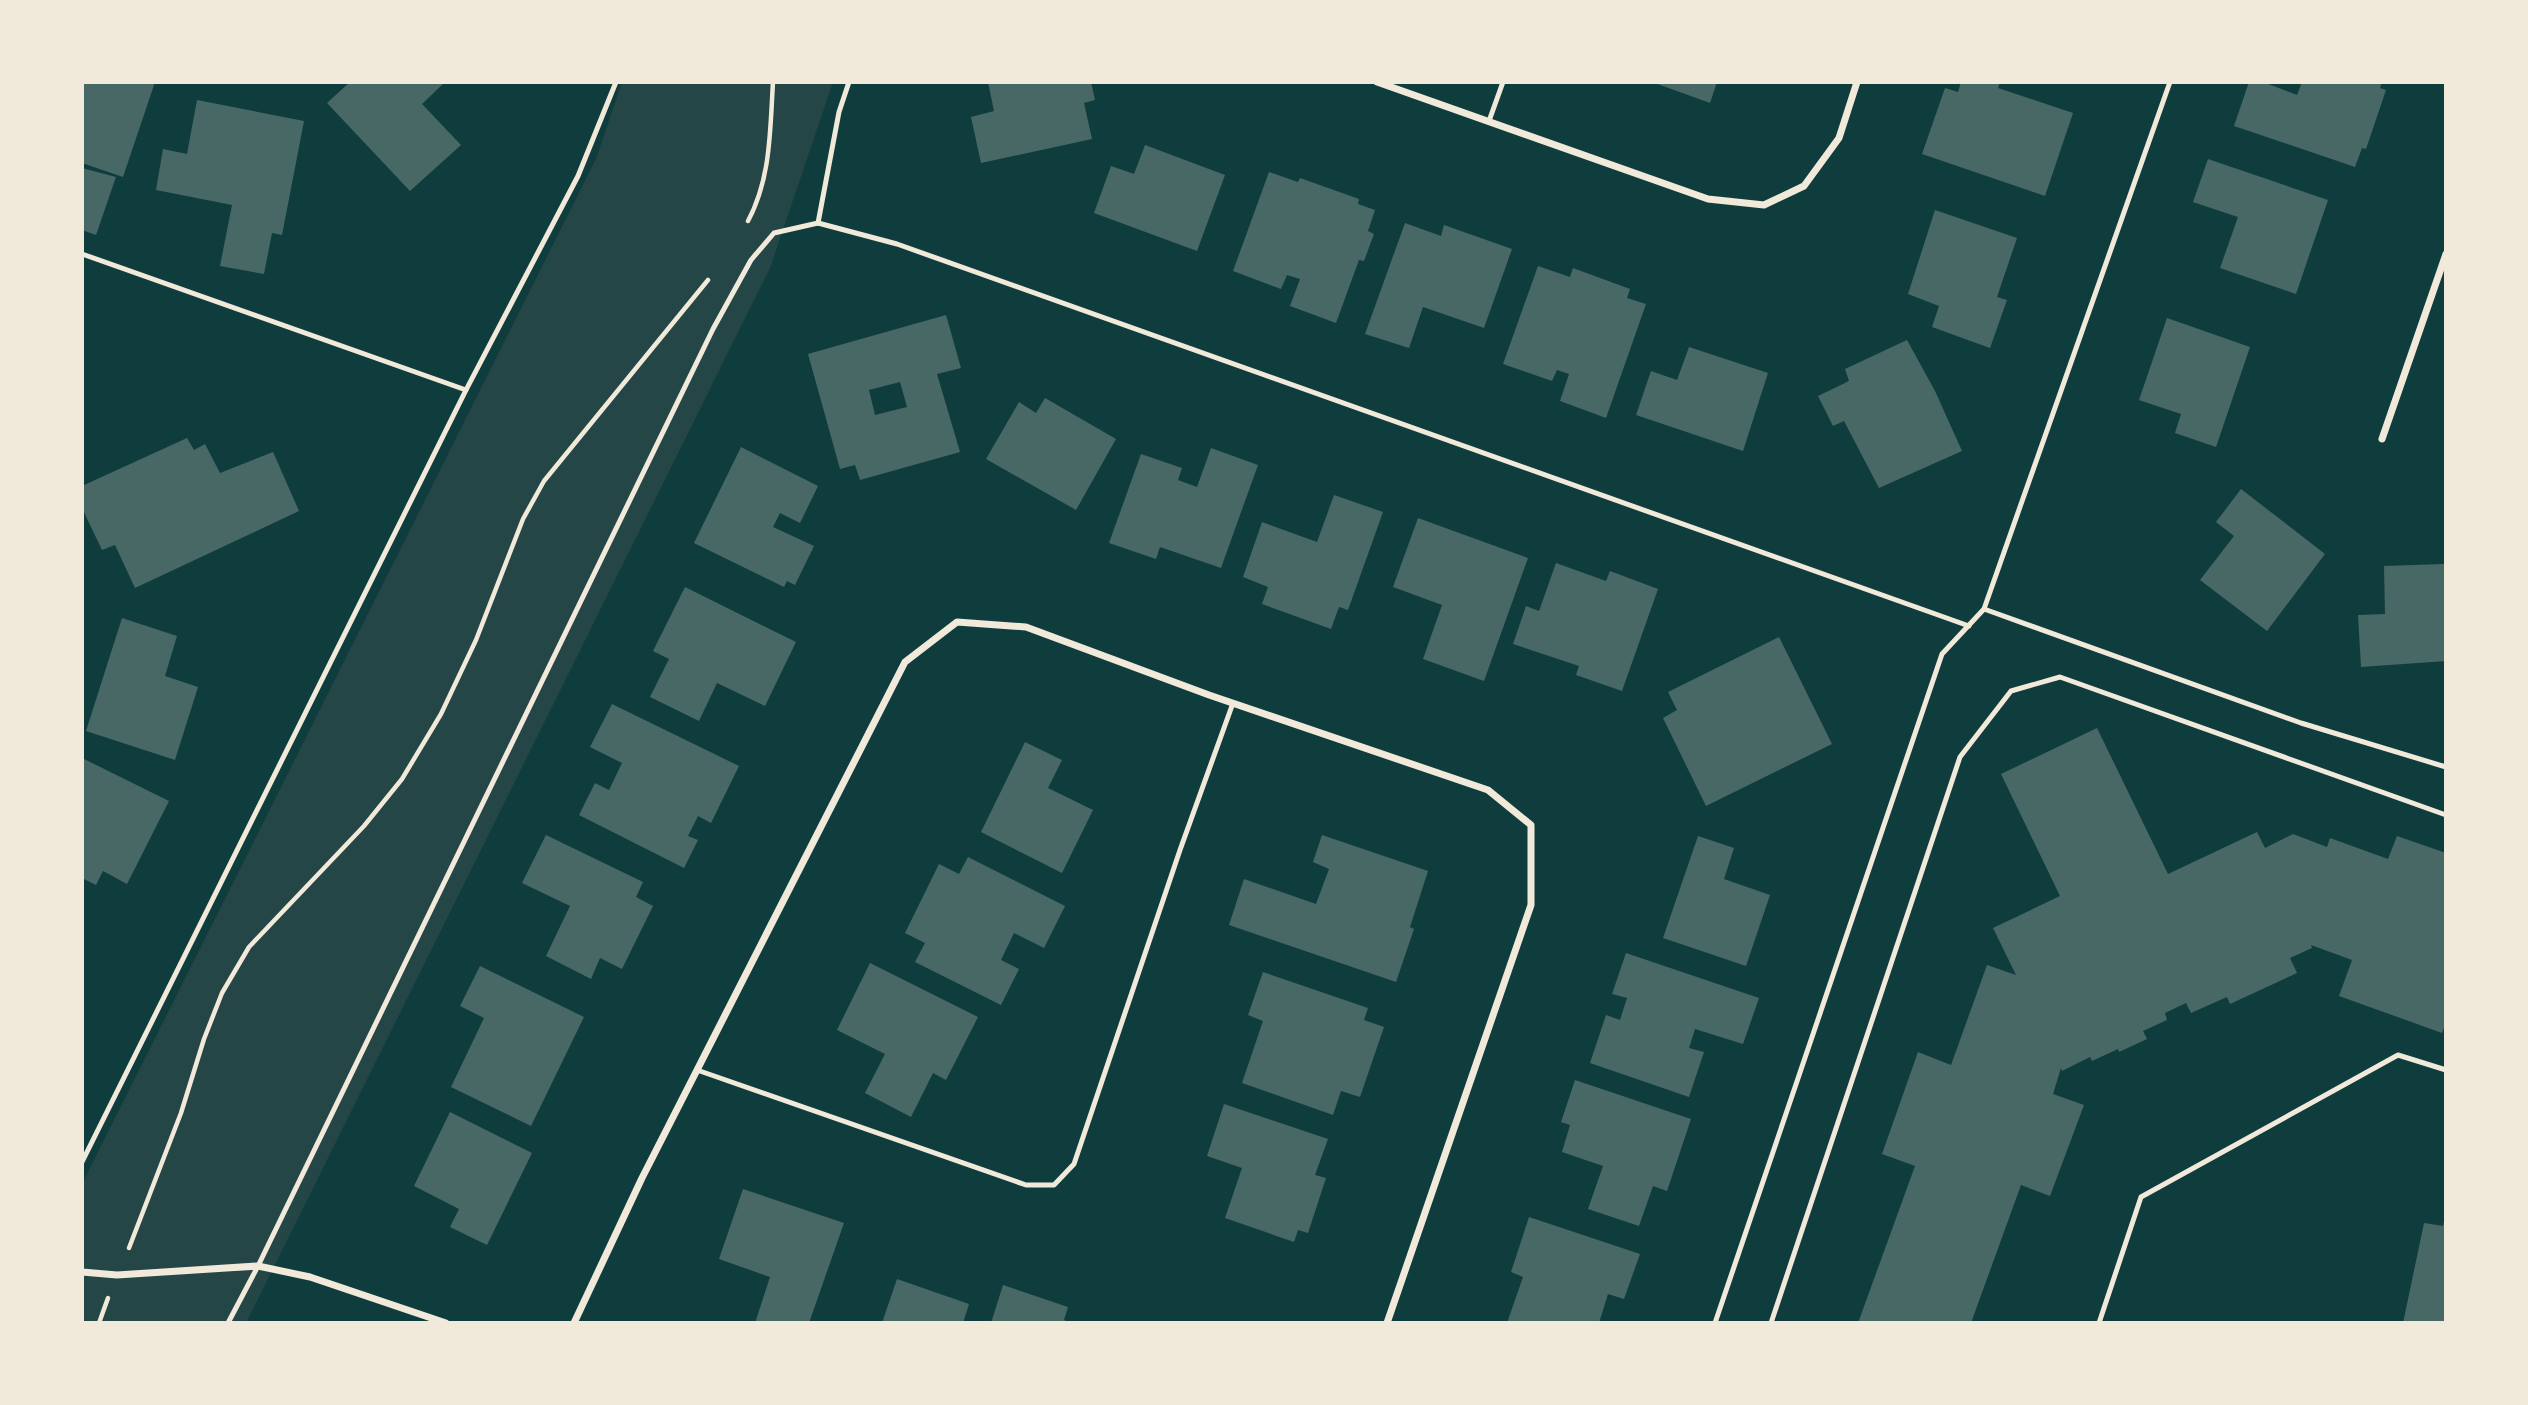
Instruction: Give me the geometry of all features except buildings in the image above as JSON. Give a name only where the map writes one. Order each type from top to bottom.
[{"type":"street","points":[[1377,82],[1708,199],[1764,205],[1804,186],[1839,138],[1857,82]]},
{"type":"street","points":[[2382,439],[2446,254]]},
{"type":"street","points":[[574,1323],[642,1178],[905,662],[957,622],[1026,627],[1233,703],[1488,790],[1531,825],[1531,905],[1387,1323]]},
{"type":"street","points":[[82,1272],[117,1275],[258,1266],[310,1277],[446,1323]]},
{"type":"lane","points":[[82,1162],[466,390],[578,176],[616,82]]},
{"type":"lane","points":[[818,223],[839,112],[849,82]]},
{"type":"lane","points":[[1489,121],[1503,82]]},
{"type":"lane","points":[[1715,1323],[1942,654],[1984,609],[2170,82]]},
{"type":"lane","points":[[228,1323],[713,329],[751,260],[774,233],[818,223],[910,249],[1969,625]]},
{"type":"lane","points":[[82,254],[466,390]]},
{"type":"lane","points":[[1984,609],[2301,723],[2446,767]]},
{"type":"lane","points":[[1771,1323],[1960,757],[2011,691],[2060,677],[2446,815]]},
{"type":"lane","points":[[697,1070],[1026,1185],[1054,1185],[1074,1164],[1233,703]]},
{"type":"lane","points":[[2099,1323],[2141,1197],[2398,1055],[2446,1070]]},
{"type":"path","points":[[743,230],[755,208],[768,166],[773,82]]},
{"type":"path","points":[[132,1241],[181,1113],[204,1039],[222,993],[249,947],[364,826],[402,779],[441,714],[476,640],[523,519],[544,481],[714,273]]},
{"type":"path","points":[[99,1323],[103,1310]]},
{"type":"shaded area","points":[[622,82],[833,82],[770,268],[246,1323],[82,1323],[82,1184],[596,159]]}]
